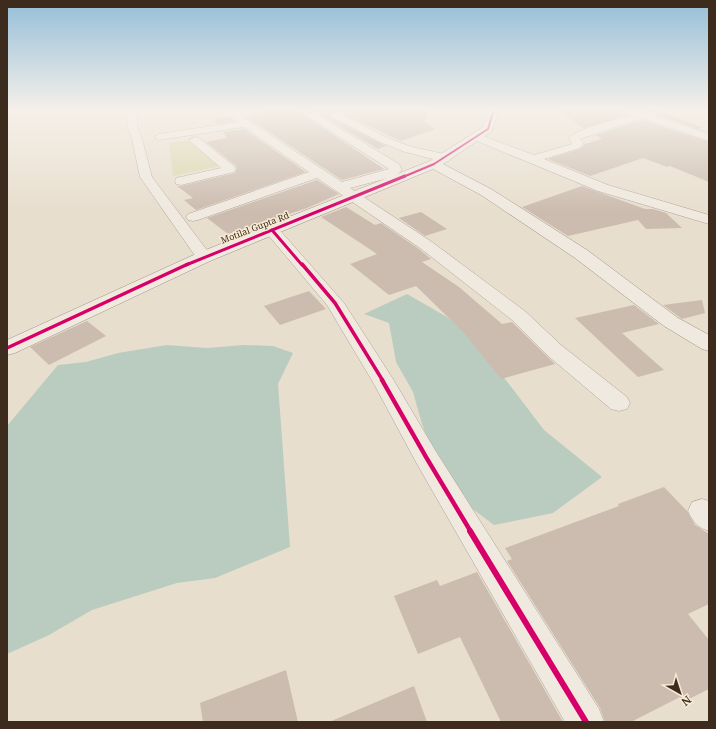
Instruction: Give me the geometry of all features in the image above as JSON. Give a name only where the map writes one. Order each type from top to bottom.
[{"type":"street","points":[[139,143],[146,177],[204,256]]},
{"type":"street","points":[[181,181],[230,169],[199,143]]},
{"type":"street","points":[[273,143],[426,245],[519,316],[554,350],[619,403]]},
{"type":"street","points":[[339,187],[392,173],[396,170],[395,167],[356,143]]},
{"type":"street","points":[[392,143],[439,161],[574,250],[671,322],[709,344]]},
{"type":"street","name":"Motilal Gupta Rd","points":[[7,348],[204,256],[355,197],[439,161],[467,143]]},
{"type":"street","points":[[492,143],[603,188],[709,220]]},
{"type":"street","points":[[533,159],[576,146],[577,143]]},
{"type":"street","points":[[193,217],[318,174]]},
{"type":"street","points":[[690,215],[709,207]]},
{"type":"street","points":[[272,230],[336,303],[385,384],[426,457],[586,722]]},
{"type":"shaded area","points":[[169,143],[204,143],[225,165],[173,176]]},
{"type":"shaded area","points":[[407,294],[447,317],[471,337],[486,354],[544,430],[602,477],[553,513],[494,525],[458,498],[434,456],[422,424],[413,392],[396,362],[389,323],[364,314]]},
{"type":"shaded area","points":[[167,345],[207,348],[244,345],[273,346],[293,353],[278,384],[290,547],[215,578],[177,583],[92,610],[49,635],[7,654],[7,426],[58,365],[86,362],[118,353]]},
{"type":"building","points":[[207,143],[264,143],[306,172],[196,210],[184,200],[193,198],[177,186],[235,173],[237,168]]},
{"type":"building","points":[[286,143],[345,143],[384,169],[342,180]]},
{"type":"building","points":[[368,143],[380,143],[386,146],[378,149]]},
{"type":"building","points":[[709,143],[709,182],[670,166],[667,167],[643,158],[590,176],[548,159],[580,149],[585,144]]},
{"type":"building","points":[[317,180],[339,194],[307,208],[228,234],[207,218]]},
{"type":"building","points":[[582,186],[645,209],[653,209],[666,213],[682,228],[646,229],[638,220],[568,236],[522,207]]},
{"type":"building","points":[[346,207],[375,225],[381,223],[419,249],[431,259],[422,262],[459,287],[502,324],[512,322],[555,364],[501,379],[464,333],[416,286],[389,295],[350,264],[377,254],[321,217]]},
{"type":"building","points":[[421,212],[447,229],[425,236],[399,218]]},
{"type":"building","points":[[309,291],[326,309],[280,325],[264,306]]},
{"type":"building","points":[[702,300],[705,313],[682,319],[663,305]]},
{"type":"building","points":[[634,305],[659,324],[622,333],[664,370],[638,377],[575,318]]},
{"type":"building","points":[[87,321],[106,336],[49,365],[30,347]]},
{"type":"building","points":[[664,487],[687,511],[695,525],[709,534],[709,604],[688,614],[709,640],[709,689],[683,702],[680,697],[631,722],[605,722],[600,708],[507,561],[512,559],[505,548],[619,506],[618,504]]},
{"type":"building","points":[[477,572],[563,722],[501,722],[460,637],[418,654],[394,596],[437,580],[440,586]]},
{"type":"building","points":[[286,670],[298,722],[203,722],[200,703]]},
{"type":"building","points":[[414,686],[427,722],[329,722]]},
{"type":"cycle path","points":[[7,348],[204,257],[434,164],[466,143]]},
{"type":"cycle path","points":[[272,230],[335,303],[385,384],[426,457],[586,722]]}]
